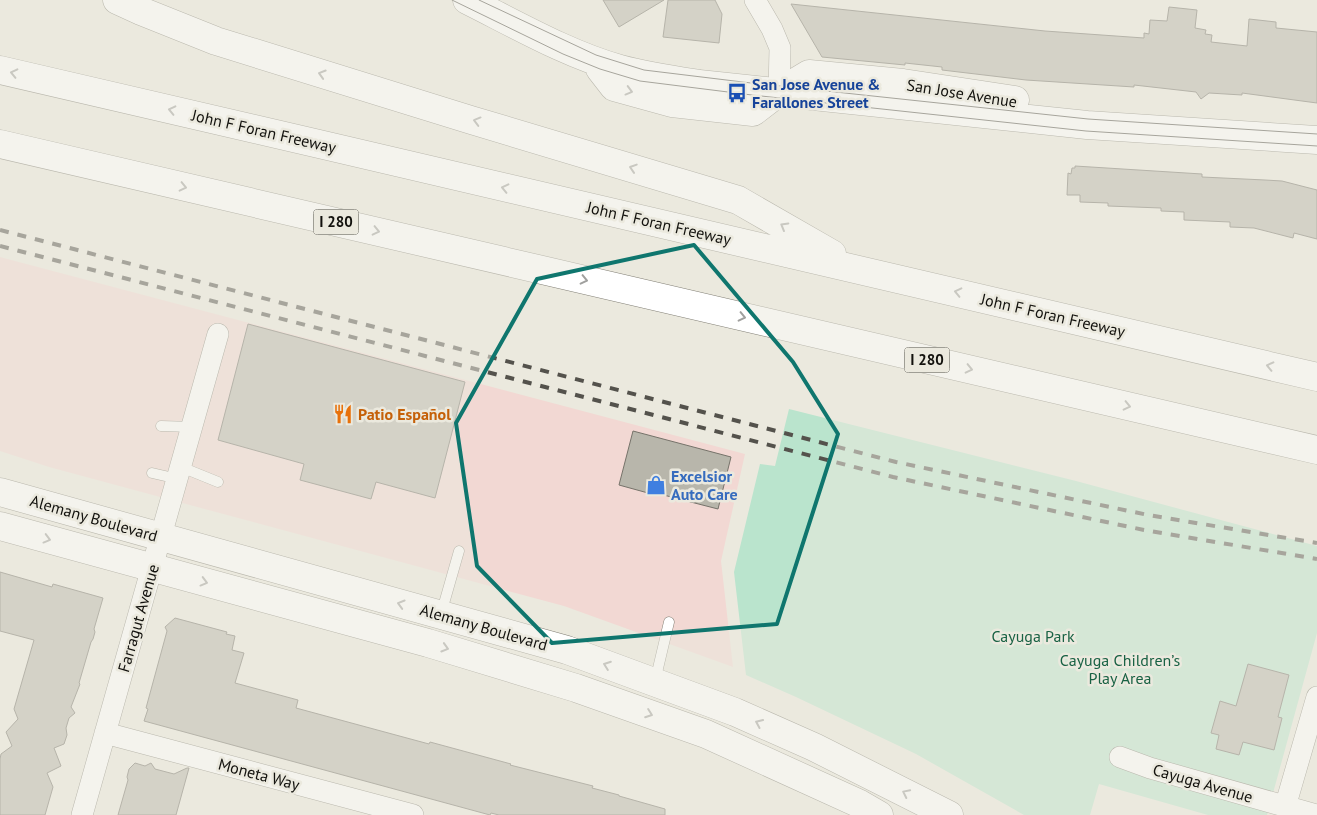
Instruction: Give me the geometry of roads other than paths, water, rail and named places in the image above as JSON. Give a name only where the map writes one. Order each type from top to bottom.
[{"type":"main road","points":[[117,0],[216,41],[738,200],[856,268]]},
{"type":"main road","name":"San Jose Avenue","points":[[467,0],[568,50],[594,61],[644,75],[699,84],[1087,125],[1317,140]]},
{"type":"main road","name":"John F Foran Freeway","points":[[0,70],[1317,377]]},
{"type":"main road","name":"I 280","points":[[0,144],[1317,450]]},
{"type":"main road","points":[[0,157],[136,176]]},
{"type":"main road","name":"Alemany Boulevard","points":[[0,492],[568,650],[735,712],[814,747],[949,815]]},
{"type":"main road","name":"Alemany Boulevard","points":[[0,526],[428,643],[576,688],[706,734],[860,804],[879,815]]},
{"type":"street","points":[[755,0],[772,29],[780,48],[779,92]]},
{"type":"street","name":"Farragut Avenue","points":[[82,815],[218,334]]},
{"type":"street","points":[[1285,806],[1317,697]]},
{"type":"street","name":"Moneta Way","points":[[104,732],[414,815]]},
{"type":"street","name":"Cayuga Avenue","points":[[1120,757],[1150,768],[1316,815]]},
{"type":"lane","points":[[161,426],[192,427]]},
{"type":"lane","points":[[152,473],[180,473],[218,482]]},
{"type":"lane","points":[[440,615],[459,551]]},
{"type":"lane","points":[[655,682],[669,622]]},
{"type":"tram line","points":[[452,0],[563,54],[600,69],[640,81],[1086,131],[1317,146]]},
{"type":"tram line","points":[[479,0],[596,55],[644,70],[1088,119],[1317,134]]},
{"type":"railway","points":[[0,230],[896,462],[1148,515],[1317,543]]},
{"type":"railway","points":[[0,246],[893,477],[1144,530],[1317,559]]},
{"type":"place","name":"San Jose Avenue & Farallones Street","points":[[737,93]]},
{"type":"place","name":"Patio Español","points":[[343,414]]},
{"type":"place","name":"Excelsior Auto Care","points":[[656,485]]},
{"type":"park label","name":"Cayuga Park","points":[[1033,636]]},
{"type":"park label","name":"Cayuga Children’s Play Area","points":[[1120,669]]}]
